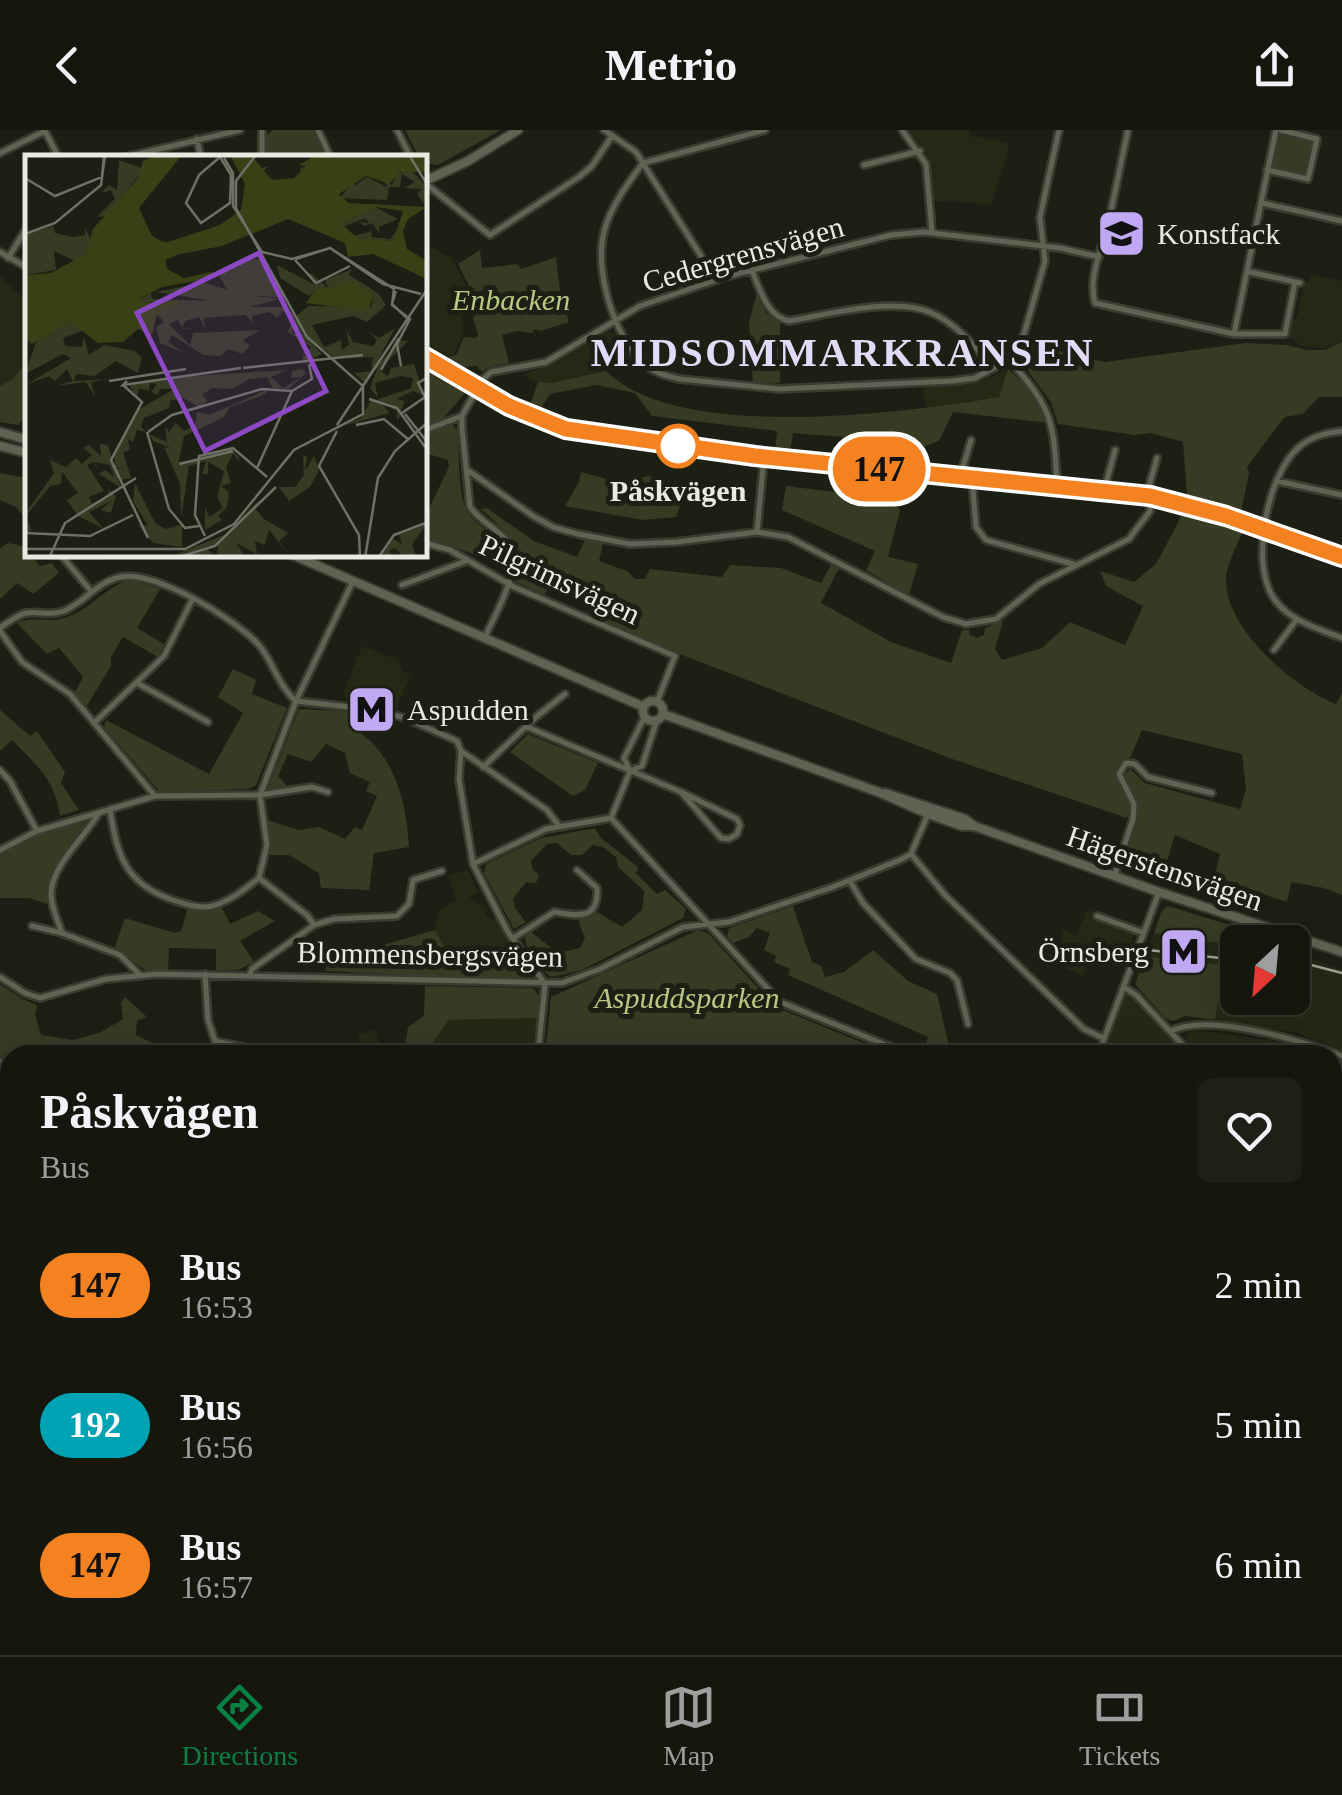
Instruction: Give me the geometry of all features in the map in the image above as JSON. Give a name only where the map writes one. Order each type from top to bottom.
[{"type":"street","points":[[0,153],[46,130],[58,155]]},
{"type":"street","points":[[133,155],[240,130]]},
{"type":"street","points":[[262,130],[262,155]]},
{"type":"street","points":[[318,130],[330,155]]},
{"type":"street","points":[[397,130],[410,155]]},
{"type":"street","points":[[428,180],[518,130]]},
{"type":"street","points":[[604,130],[636,152],[716,280]]},
{"type":"street","points":[[765,130],[643,163],[608,218],[602,237],[603,270],[614,322],[645,365],[664,376],[780,389],[975,378],[1009,360],[1024,334],[1042,276],[1045,260],[1040,217],[1059,130]]},
{"type":"street","points":[[902,130],[920,150],[926,164],[932,232]]},
{"type":"street","points":[[1128,130],[1091,286],[1096,302],[1234,334],[1285,334],[1298,283],[1248,271]]},
{"type":"street","points":[[1234,334],[1261,202],[1268,170],[1278,130],[1317,139],[1308,178],[1268,170]]},
{"type":"street","points":[[428,184],[490,234],[592,166],[612,136]]},
{"type":"street","points":[[197,139],[200,155]]},
{"type":"street","points":[[864,165],[920,150]]},
{"type":"street","points":[[1261,202],[1342,221]]},
{"type":"street","points":[[1108,226],[1118,227]]},
{"type":"street","points":[[8,258],[25,231]]},
{"type":"street","name":"Cedergrensvägen","points":[[477,388],[492,372],[546,362],[640,306],[716,280],[892,235],[932,232],[1060,248],[1098,257]]},
{"type":"street","points":[[0,252],[25,266]]},
{"type":"street","points":[[752,271],[768,308],[778,318],[789,320],[901,304],[932,312],[945,320],[994,368]]},
{"type":"street","points":[[428,359],[524,414],[566,429],[764,457],[1150,496],[1264,528],[1342,557]]},
{"type":"street","points":[[1009,360],[1042,399],[1052,418],[1057,486]]},
{"type":"street","points":[[477,388],[462,416],[470,507],[503,536],[512,549],[514,563],[484,639]]},
{"type":"street","points":[[428,429],[462,416]]},
{"type":"street","points":[[1342,431],[1325,433],[1297,448],[1276,481],[1264,528],[1262,556],[1268,590],[1280,606],[1297,619],[1342,638]]},
{"type":"street","points":[[0,432],[25,439]]},
{"type":"street","points":[[960,478],[971,440]]},
{"type":"street","points":[[0,446],[25,452]]},
{"type":"street","points":[[1104,490],[1115,450]]},
{"type":"street","points":[[757,532],[764,457]]},
{"type":"street","points":[[466,469],[553,528],[630,544],[757,532],[796,540],[943,617],[966,624],[996,619],[1039,584],[1129,539],[1150,511],[1148,490],[1158,458]]},
{"type":"street","points":[[972,479],[976,527],[986,540],[1076,565]]},
{"type":"street","points":[[1276,481],[1342,496]]},
{"type":"street","name":"Pilgrimsvägen","points":[[428,543],[450,550],[514,587],[675,656],[658,702]]},
{"type":"street","points":[[64,558],[92,592]]},
{"type":"street","name":"Hägerstensvägen","points":[[299,558],[644,712],[930,810],[962,826],[974,826],[1342,952]]},
{"type":"street","points":[[402,584],[466,562]]},
{"type":"street","points":[[155,796],[60,686],[22,662],[0,629],[24,613],[60,612],[112,579],[130,575],[154,580],[252,638],[296,700],[377,710],[456,741],[461,750],[483,767],[547,810],[560,826]]},
{"type":"street","points":[[110,810],[124,867],[159,895],[211,907],[260,878],[268,845],[260,796],[296,700],[352,583]]},
{"type":"street","points":[[94,723],[164,656],[192,600]]},
{"type":"street","points":[[1274,650],[1297,619]]},
{"type":"street","points":[[137,682],[208,722]]},
{"type":"street","points":[[483,767],[565,694]]},
{"type":"street","points":[[611,818],[630,771],[642,766],[663,707],[658,702],[648,702],[624,758],[630,771]]},
{"type":"street","points":[[526,726],[681,792],[737,819],[737,834],[725,839],[716,834],[681,792]]},
{"type":"street","points":[[461,750],[458,779],[473,864],[508,932],[545,984],[539,1045]]},
{"type":"street","points":[[1114,877],[1133,819],[1134,804],[1119,774],[1122,766],[1130,762],[1148,776],[1212,793]]},
{"type":"street","points":[[0,770],[37,831]]},
{"type":"street","points":[[0,850],[37,831],[155,796],[260,796],[312,788],[328,792]]},
{"type":"street","points":[[930,810],[912,854],[944,895],[1084,1029],[1103,1038]]},
{"type":"street","points":[[62,932],[52,886],[99,813]]},
{"type":"street","points":[[473,864],[560,826],[611,818]]},
{"type":"street","points":[[611,818],[780,1002],[886,1045]]},
{"type":"street","name":"Blommensbergsvägen","points":[[0,977],[40,998],[106,979],[140,974],[545,984],[584,976],[682,926],[729,922],[850,881],[912,854]]},
{"type":"street","points":[[514,937],[554,912],[576,916],[590,911],[596,901],[596,888],[577,870]]},
{"type":"street","points":[[250,974],[314,925],[396,916],[406,908],[413,880],[442,872]]},
{"type":"street","points":[[260,878],[314,925]]},
{"type":"street","points":[[850,881],[863,903],[916,959],[958,980],[968,1024]]},
{"type":"street","points":[[1101,1045],[1158,892]]},
{"type":"street","points":[[1097,916],[1144,933]]},
{"type":"street","points":[[32,926],[62,932],[120,956],[140,974]]},
{"type":"street","points":[[205,974],[212,1036],[226,1045]]},
{"type":"street","points":[[1124,986],[1183,1045]]},
{"type":"street","points":[[1171,1032],[1194,1023],[1292,1038],[1311,1045]]},
{"type":"shaded area","points":[[907,130],[969,130],[969,136],[1010,143],[992,204],[933,201],[928,156]]},
{"type":"shaded area","points":[[428,246],[452,258],[472,298],[461,317],[464,332],[454,354],[443,358],[428,350]]},
{"type":"shaded area","points":[[1311,274],[1342,281],[1342,341],[1324,348],[1301,346],[1288,336],[1291,320],[1297,317],[1304,282],[1309,282]]},
{"type":"shaded area","points":[[0,276],[25,301],[25,364],[14,378],[0,386]]},
{"type":"shaded area","points":[[609,332],[618,335],[633,357],[606,371],[551,383],[522,375],[558,362]]},
{"type":"shaded area","points":[[1008,369],[999,397],[926,409],[923,387],[977,383]]},
{"type":"shaded area","points":[[362,646],[398,660],[402,671],[410,675],[396,710],[346,698],[344,691]]},
{"type":"shaded area","points":[[468,870],[478,892],[469,898],[488,910],[485,914],[493,920],[497,918],[512,946],[509,950],[447,955],[435,930],[439,910],[456,900],[448,875]]},
{"type":"shaded area","points":[[1087,910],[1136,929],[1126,956],[1094,945],[1083,975],[1052,963],[1064,930],[1077,935]]},
{"type":"shaded area","points":[[1154,933],[1220,943],[1220,965],[1207,963],[1206,968],[1184,967],[1145,956]]},
{"type":"shaded area","points":[[1310,959],[1342,969],[1342,1045],[1329,1045],[1294,1032],[1215,1020],[1220,989],[1220,1015],[1310,1015]]},
{"type":"shaded area","points":[[1132,997],[1178,1045],[1105,1045],[1122,998]]},
{"type":"shaded area","points":[[537,1018],[534,1045],[431,1045],[449,1020]]},
{"type":"shaded area","points":[[376,1030],[380,1045],[359,1045],[359,1034]]},
{"type":"shaded area","points":[[1194,1030],[1296,1045],[1189,1045],[1185,1041]]},
{"type":"green space","points":[[273,130],[315,130],[325,155],[267,155],[266,135]]},
{"type":"green space","points":[[405,130],[501,130],[438,165],[428,163],[428,155],[418,155]]},
{"type":"green space","points":[[1280,135],[1314,142],[1307,174],[1273,167]]},
{"type":"green space","name":"Enbacken","points":[[480,250],[482,268],[518,264],[521,269],[556,257],[561,299],[569,322],[532,333],[502,335],[509,363],[482,372],[477,366],[462,367],[445,358],[456,355],[464,337],[476,338],[478,334],[473,318],[480,308],[458,264]]},
{"type":"green space","points":[[757,293],[766,313],[780,322],[780,383],[753,382],[749,322]]},
{"type":"green space","points":[[1342,342],[1342,397],[1319,397],[1303,414],[1285,417],[1247,467],[1241,512],[1187,495],[1183,442],[1151,433],[1135,435],[1058,424],[1051,402],[1019,359],[1028,344],[1105,362],[1246,343],[1325,350]]},
{"type":"green space","points":[[25,364],[25,417],[18,425],[0,422],[0,386],[14,378]]},
{"type":"green space","points":[[428,368],[465,393],[441,421],[428,424]]},
{"type":"green space","points":[[1008,369],[1033,393],[1048,423],[953,412],[939,441],[920,448],[882,440],[793,433],[790,453],[775,451],[777,431],[652,416],[635,393],[597,385],[550,394],[539,412],[529,408],[538,382],[551,383],[606,371],[640,393],[685,408],[737,415],[852,415],[999,397]]},
{"type":"green space","points":[[452,424],[458,431],[464,504],[472,518],[504,549],[504,567],[428,540],[428,506],[449,467],[448,460],[428,454],[428,434]]},
{"type":"green space","points":[[581,472],[621,483],[648,476],[676,486],[680,506],[676,517],[643,520],[565,506]]},
{"type":"green space","points":[[0,473],[25,478],[25,518],[16,507],[0,500]]},
{"type":"green space","points":[[786,486],[877,497],[891,495],[900,510],[888,557],[918,564],[909,595],[866,570],[875,551],[782,510]]},
{"type":"green space","points":[[487,508],[534,541],[577,557],[585,540],[603,543],[599,561],[627,571],[635,579],[645,579],[650,569],[722,577],[730,565],[781,568],[821,583],[832,563],[840,566],[821,603],[891,642],[951,663],[962,630],[969,630],[977,638],[984,635],[985,628],[1003,621],[995,649],[1002,660],[1042,648],[1070,622],[1125,645],[1143,606],[1106,586],[1100,571],[1134,582],[1156,564],[1184,511],[1243,530],[1226,576],[1229,600],[1238,619],[1266,655],[1301,685],[1336,704],[1342,692],[1342,895],[1291,882],[1287,902],[1214,878],[1220,854],[1175,835],[1167,861],[1128,849],[1135,812],[1123,776],[1130,769],[1145,783],[1240,809],[1246,789],[1242,754],[1142,730],[1131,756],[1118,767],[1116,775],[1130,805],[1127,818],[952,759],[625,633],[589,616],[597,595],[586,585],[554,573],[545,595],[512,580],[515,548],[481,509]]},
{"type":"green space","points":[[8,543],[22,546],[25,558],[33,558],[40,566],[52,563],[59,573],[33,594],[17,583],[0,599],[0,548]]},
{"type":"green space","points":[[125,581],[160,589],[137,628],[164,644],[158,657],[123,637],[85,709],[74,694],[83,677],[59,648],[47,654],[17,623],[72,615]]},
{"type":"green space","points":[[233,669],[256,680],[252,694],[287,708],[256,785],[249,789],[160,792],[104,727],[106,720],[209,774],[243,713],[218,697]]},
{"type":"green space","points":[[299,709],[365,712],[359,732],[382,754],[397,783],[409,847],[374,853],[369,890],[321,888],[319,873],[289,855],[267,855],[267,820],[299,830],[319,827],[345,839],[355,827],[362,830],[377,796],[366,791],[370,782],[350,773],[345,753],[326,744],[311,762],[288,754],[278,776],[288,787],[267,791]]},
{"type":"green space","points":[[0,710],[30,736],[37,731],[65,772],[61,783],[79,810],[60,816],[54,792],[37,766],[12,740],[0,751]]},
{"type":"green space","points":[[528,734],[598,763],[585,790],[573,796],[510,752]]},
{"type":"green space","points":[[88,824],[50,875],[47,904],[29,898],[0,898],[0,854],[38,835]]},
{"type":"green space","points":[[595,828],[601,838],[638,867],[636,873],[657,894],[665,890],[686,909],[683,918],[582,970],[551,977],[534,959],[525,935],[531,932],[558,953],[580,948],[585,938],[578,921],[597,912],[622,927],[642,910],[644,891],[603,847],[593,845],[582,855],[571,855],[557,843],[547,844],[531,861],[539,875],[536,883],[526,882],[513,899],[526,922],[514,929],[484,873],[486,864],[541,838]]},
{"type":"green space","points":[[221,906],[230,924],[258,911],[275,921],[240,941],[254,962],[238,970],[216,970],[216,949],[169,948],[168,971],[146,970],[114,949],[125,918],[175,933],[181,931],[188,907],[211,910]]},
{"type":"green space","points":[[793,906],[812,962],[821,966],[825,977],[844,972],[873,950],[908,981],[937,994],[949,1045],[925,1045],[928,1037],[788,975],[790,969],[774,962],[776,956],[764,950],[770,933],[757,928],[749,937],[733,943],[727,936],[729,928]]},
{"type":"green space","points":[[1168,906],[1229,925],[1220,925],[1220,943],[1154,933],[1162,910]]},
{"type":"green space","points":[[435,930],[448,955],[504,953],[512,946],[528,975],[526,981],[326,971],[326,952],[332,945],[366,950]]},
{"type":"green space","name":"Aspuddsparken","points":[[698,930],[708,933],[775,1007],[868,1045],[546,1045],[551,997]]},
{"type":"green space","points":[[1145,956],[1182,961],[1184,967],[1220,965],[1215,1020],[1185,1016],[1174,1021],[1166,1019],[1135,984]]},
{"type":"green space","points":[[0,984],[37,1005],[35,1014],[41,1035],[73,1040],[99,1033],[123,1019],[121,1003],[125,997],[147,1017],[137,1021],[136,1035],[157,1045],[0,1045]]},
{"type":"green space","points":[[425,986],[533,988],[539,996],[537,1018],[449,1020],[431,1045],[405,1045],[408,1027],[424,1016]]},
{"type":"railway","points":[[1148,950],[1220,958]]},
{"type":"railway","points":[[1310,965],[1342,973]]},
{"type":"bus line","name":"147","points":[[428,359],[509,406],[566,429],[755,456],[1150,496],[1226,516],[1342,557]]},
{"type":"place","name":"Konstfack","points":[[1122,233]]},
{"type":"place","name":"Påskvägen","points":[[678,446]]},
{"type":"place","name":"Aspudden","points":[[372,709]]},
{"type":"place","name":"Örnsberg","points":[[1184,951]]},
{"type":"district","name":"MIDSOMMARKRANSEN","points":[[843,352]]}]
